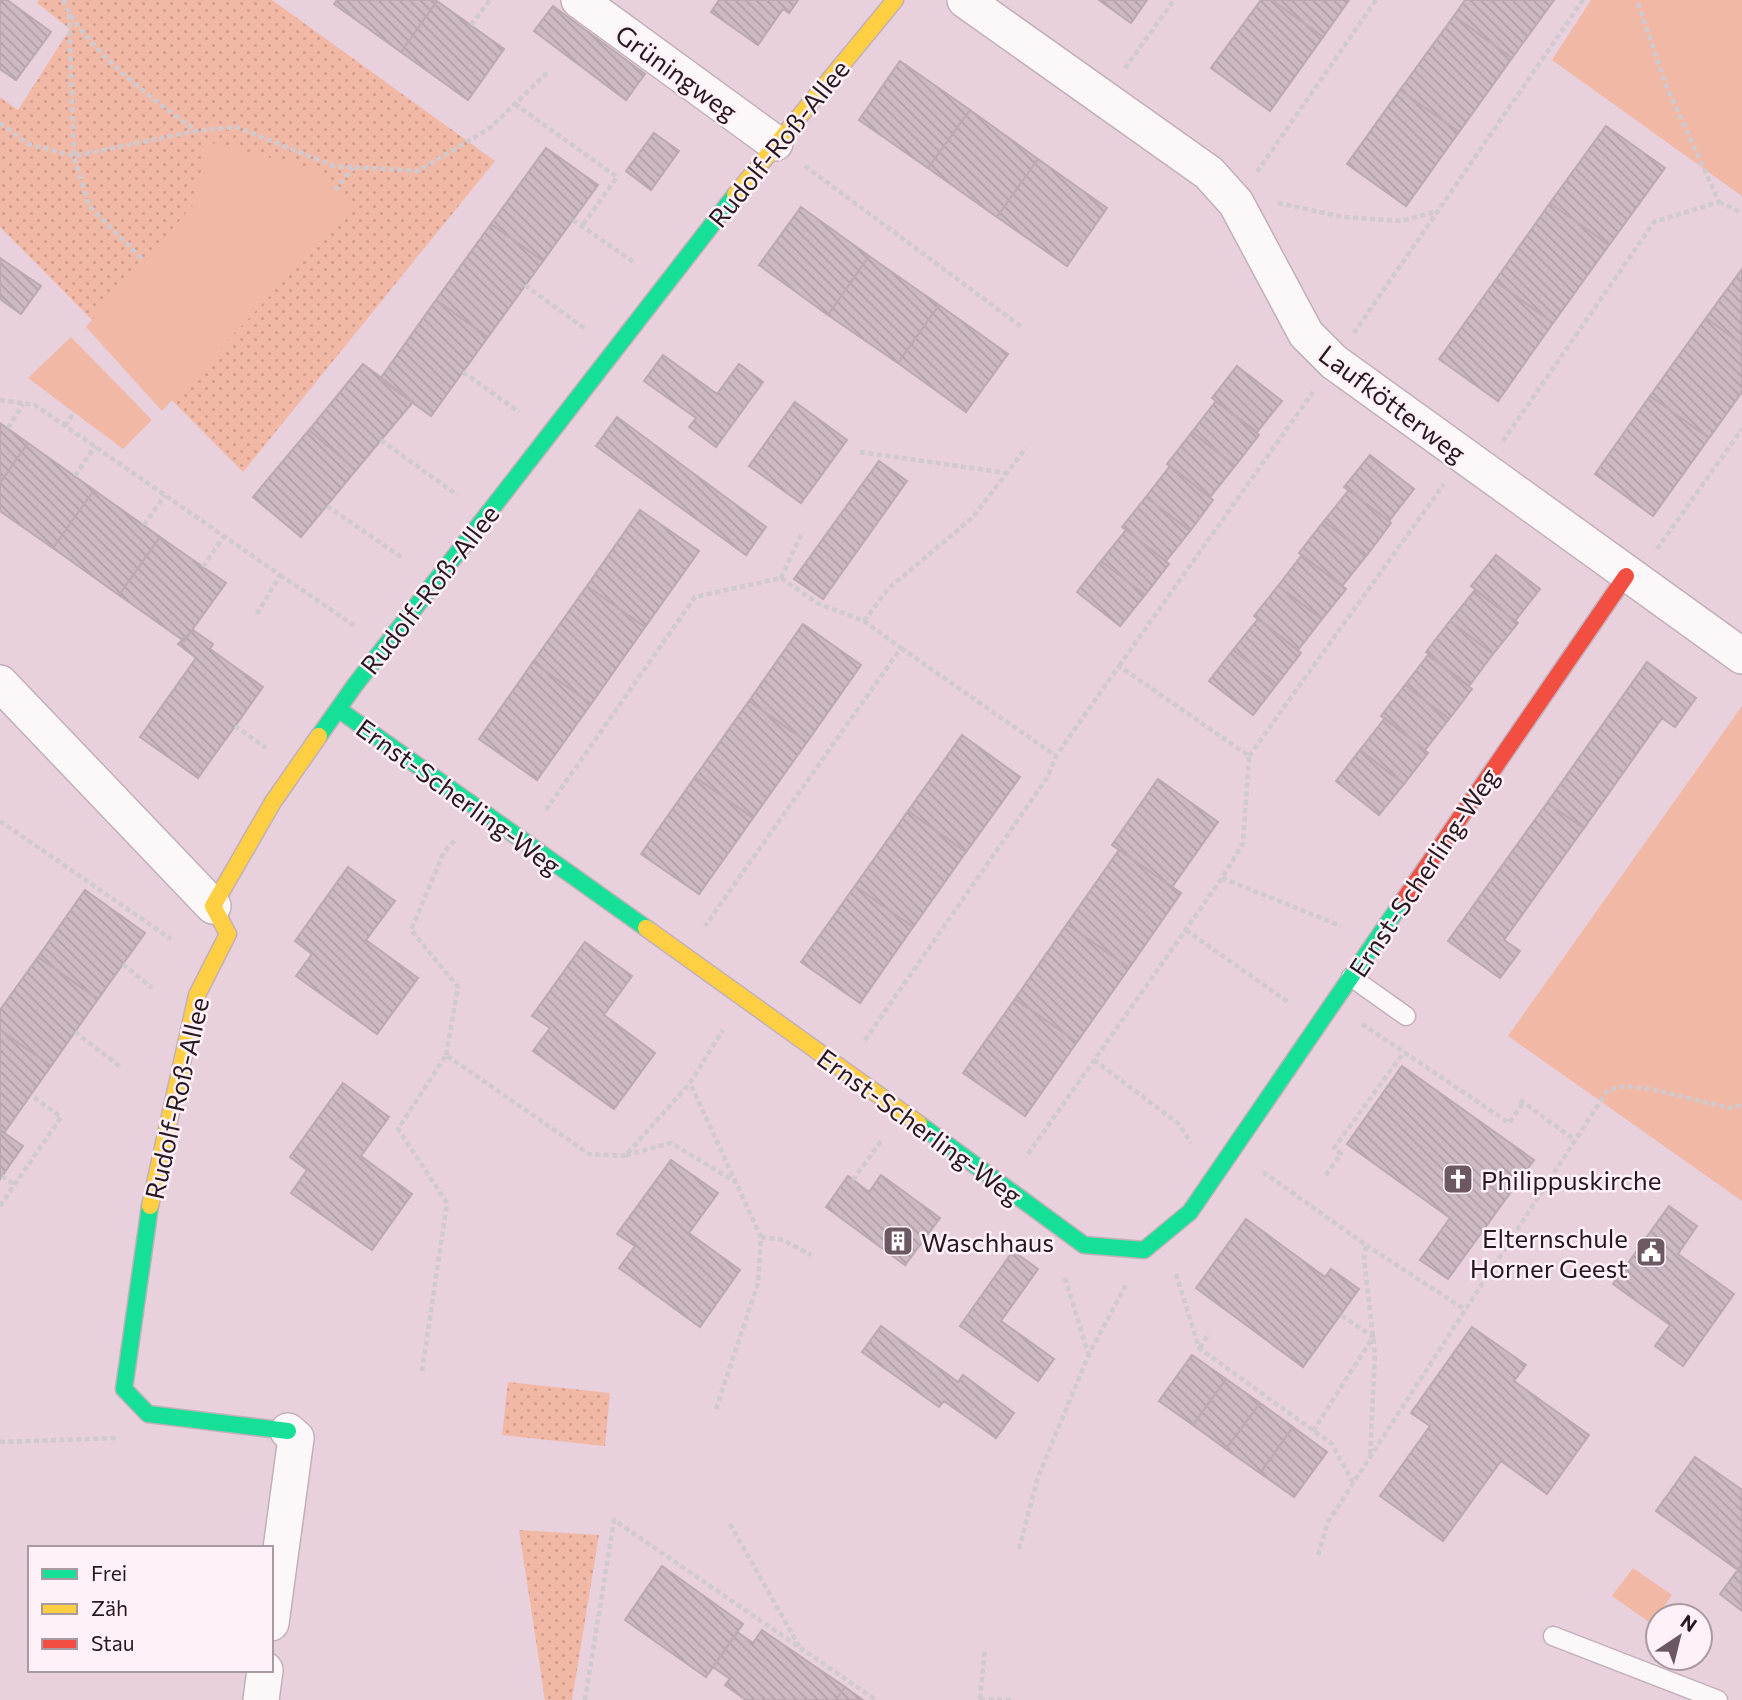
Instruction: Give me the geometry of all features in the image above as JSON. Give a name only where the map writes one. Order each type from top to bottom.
[{"type":"street","name":"Grüningweg","points":[[579,0],[775,143]]},
{"type":"street","name":"Rudolf-Roß-Allee","points":[[288,1431],[149,1414],[124,1389],[151,1199],[197,995],[228,934],[213,906],[273,802],[385,646],[775,143],[895,0]]},
{"type":"street","name":"Laufkötterweg","points":[[965,0],[1102,101],[1209,173],[1236,203],[1306,334],[1334,362],[1630,578],[1742,656]]},
{"type":"street","name":"Ernst-Scherling-Weg","points":[[338,709],[741,999],[845,1070],[1084,1245],[1144,1250],[1189,1212],[1630,578]]},
{"type":"street","points":[[0,683],[213,906]]},
{"type":"street","points":[[273,1608],[296,1438],[288,1431]]},
{"type":"street","points":[[261,1700],[265,1672]]},
{"type":"lane","points":[[1351,977],[1406,1016]]},
{"type":"lane","points":[[1553,1636],[1718,1700]]},
{"type":"path","points":[[64,0],[69,14],[74,156],[89,206],[144,261]]},
{"type":"path","points":[[471,25],[489,0]]},
{"type":"path","points":[[1102,101],[1174,0]]},
{"type":"path","points":[[1236,203],[1376,0]]},
{"type":"path","points":[[845,1070],[1047,778],[1056,756],[1334,362],[1583,0]]},
{"type":"path","points":[[1637,0],[1665,83],[1719,202],[1742,213]]},
{"type":"path","points":[[69,14],[129,81],[195,131]]},
{"type":"path","points":[[0,123],[28,144],[74,156],[195,131],[236,127],[334,166],[418,171],[490,128],[548,72]]},
{"type":"path","points":[[515,104],[617,177],[582,226]]},
{"type":"path","points":[[775,143],[1023,328]]},
{"type":"path","points":[[335,190],[354,167]]},
{"type":"path","points":[[1236,203],[1273,202],[1343,217],[1388,221],[1402,221],[1438,211]]},
{"type":"path","points":[[1004,1188],[1186,930],[1243,843],[1249,756],[1654,222],[1719,202]]},
{"type":"path","points":[[573,220],[665,285]]},
{"type":"path","points":[[525,285],[614,350]]},
{"type":"path","points":[[463,372],[550,433]]},
{"type":"path","points":[[0,400],[35,405],[385,646]]},
{"type":"path","points":[[8,428],[23,404]]},
{"type":"path","points":[[65,426],[75,412]]},
{"type":"path","points":[[1630,578],[1742,429]]},
{"type":"path","points":[[381,440],[486,515]]},
{"type":"path","points":[[75,476],[95,446]]},
{"type":"path","points":[[864,621],[888,589],[972,518],[1026,448]]},
{"type":"path","points":[[860,452],[1007,473]]},
{"type":"path","points":[[144,525],[165,495]]},
{"type":"path","points":[[327,506],[436,580]]},
{"type":"path","points":[[780,578],[801,535]]},
{"type":"path","points":[[203,567],[224,536]]},
{"type":"path","points":[[255,617],[281,575]]},
{"type":"path","points":[[524,842],[695,597],[780,578],[817,603],[864,621],[1056,756]]},
{"type":"path","points":[[683,957],[901,648]]},
{"type":"path","points":[[1119,666],[1249,756]]},
{"type":"path","points":[[422,1371],[447,1203],[398,1129],[446,1055],[458,987],[411,930],[444,852],[481,811]]},
{"type":"path","points":[[0,821],[171,939]]},
{"type":"path","points":[[1222,878],[1376,940]]},
{"type":"path","points":[[1186,930],[1318,1024]]},
{"type":"path","points":[[123,964],[152,988]]},
{"type":"path","points":[[625,1156],[690,1083],[741,999]]},
{"type":"path","points":[[1332,1004],[1509,1123],[1521,1102],[1575,1140]]},
{"type":"path","points":[[75,1032],[122,1068]]},
{"type":"path","points":[[1326,1175],[1341,1154],[1334,1148],[1404,1052]]},
{"type":"path","points":[[446,1055],[589,1154],[625,1156],[671,1143],[736,1182]]},
{"type":"path","points":[[1094,1059],[1179,1124],[1212,1179]]},
{"type":"path","points":[[690,1083],[761,1237],[758,1283],[716,1409]]},
{"type":"path","points":[[1318,1555],[1328,1522],[1607,1091],[1625,1086],[1730,1108],[1742,1105]]},
{"type":"path","points":[[0,1206],[61,1117],[31,1096]]},
{"type":"path","points":[[853,1180],[901,1112]]},
{"type":"path","points":[[1261,1170],[1366,1245],[1464,1309]]},
{"type":"path","points":[[2,1176],[15,1185]]},
{"type":"path","points":[[1045,1217],[1088,1354]]},
{"type":"path","points":[[1164,1234],[1199,1348],[1332,1444],[1353,1483]]},
{"type":"path","points":[[761,1237],[783,1240],[811,1255]]},
{"type":"path","points":[[1366,1245],[1364,1259],[1373,1337],[1370,1457]]},
{"type":"path","points":[[1019,1549],[1038,1477],[1088,1354],[1144,1250]]},
{"type":"path","points":[[1341,1314],[1373,1337]]},
{"type":"path","points":[[1199,1348],[1209,1333]]},
{"type":"path","points":[[1312,1431],[1373,1337]]},
{"type":"path","points":[[0,1442],[120,1438]]},
{"type":"path","points":[[585,1700],[614,1520],[876,1700]]},
{"type":"path","points":[[730,1524],[799,1647]]},
{"type":"path","points":[[985,1648],[980,1700],[1013,1700]]},
{"type":"shaded area","points":[[39,0],[272,0],[495,161],[243,472],[0,227],[0,97],[18,110],[70,29],[37,3]]},
{"type":"shaded area","points":[[1591,0],[1742,0],[1742,196],[1552,60]]},
{"type":"shaded area","points":[[207,142],[310,168],[353,207],[162,411],[86,327],[194,204]]},
{"type":"shaded area","points":[[71,337],[152,420],[123,449],[28,378]]},
{"type":"shaded area","points":[[1742,706],[1742,1201],[1508,1036]]},
{"type":"shaded area","points":[[508,1382],[610,1393],[605,1446],[502,1435]]},
{"type":"shaded area","points":[[519,1530],[599,1535],[572,1700],[545,1700]]},
{"type":"shaded area","points":[[1633,1568],[1672,1595],[1667,1602],[1644,1602],[1644,1618],[1612,1596]]},
{"type":"building","points":[[0,0],[7,0],[51,32],[16,80],[0,69]]},
{"type":"building","points":[[337,0],[437,1],[401,52],[334,4]]},
{"type":"building","points":[[719,0],[798,0],[789,13],[783,9],[758,45],[711,12]]},
{"type":"building","points":[[1099,0],[1147,0],[1131,23]]},
{"type":"building","points":[[1261,0],[1272,0],[1323,37],[1270,111],[1211,68]]},
{"type":"building","points":[[1272,0],[1349,0],[1323,37]]},
{"type":"building","points":[[1465,0],[1554,0],[1512,58],[1454,16]]},
{"type":"building","points":[[437,1],[504,49],[468,100],[401,52]]},
{"type":"building","points":[[553,6],[645,74],[626,100],[534,31]]},
{"type":"building","points":[[1454,16],[1512,58],[1459,132],[1400,90]]},
{"type":"building","points":[[900,61],[970,110],[928,168],[859,120]]},
{"type":"building","points":[[1400,90],[1459,132],[1406,206],[1347,164]]},
{"type":"building","points":[[970,110],[1038,159],[997,217],[928,168]]},
{"type":"building","points":[[1606,126],[1665,168],[1609,245],[1550,203]]},
{"type":"building","points":[[654,133],[679,151],[651,190],[626,171]]},
{"type":"building","points":[[546,148],[598,185],[543,261],[491,224]]},
{"type":"building","points":[[1038,159],[1107,208],[1067,266],[997,217]]},
{"type":"building","points":[[1550,203],[1609,245],[1553,323],[1495,281]]},
{"type":"building","points":[[801,207],[869,256],[828,315],[759,265]]},
{"type":"building","points":[[491,224],[543,261],[488,337],[436,300]]},
{"type":"building","points":[[869,256],[939,305],[898,363],[828,315]]},
{"type":"building","points":[[0,258],[41,286],[21,314],[0,299]]},
{"type":"building","points":[[1742,269],[1742,344],[1706,318]]},
{"type":"building","points":[[1495,281],[1553,323],[1498,401],[1439,359]]},
{"type":"building","points":[[436,300],[488,337],[431,416],[380,379]]},
{"type":"building","points":[[939,305],[1008,354],[966,412],[898,363]]},
{"type":"building","points":[[1706,318],[1742,344],[1742,392],[1709,438],[1650,396]]},
{"type":"building","points":[[663,355],[717,394],[739,364],[763,382],[716,447],[689,427],[696,418],[644,381]]},
{"type":"building","points":[[363,364],[413,402],[356,470],[309,430]]},
{"type":"building","points":[[1237,366],[1282,401],[1257,432],[1212,398]]},
{"type":"building","points":[[1650,396],[1709,438],[1653,516],[1595,474]]},
{"type":"building","points":[[1216,401],[1259,435],[1235,466],[1192,432]]},
{"type":"building","points":[[795,402],[847,440],[801,503],[749,466]]},
{"type":"building","points":[[617,417],[766,527],[746,555],[596,446]]},
{"type":"building","points":[[0,423],[28,443],[0,483]]},
{"type":"building","points":[[309,430],[356,470],[301,537],[253,497]]},
{"type":"building","points":[[1192,432],[1235,466],[1210,497],[1167,464]]},
{"type":"building","points":[[28,443],[94,490],[53,548],[0,511],[0,483]]},
{"type":"building","points":[[1370,455],[1414,489],[1389,521],[1344,487]]},
{"type":"building","points":[[879,461],[907,481],[823,599],[794,579]]},
{"type":"building","points":[[1170,466],[1213,500],[1190,531],[1146,497]]},
{"type":"building","points":[[94,490],[160,537],[119,595],[53,548]]},
{"type":"building","points":[[1349,490],[1391,523],[1367,555],[1324,521]]},
{"type":"building","points":[[1146,497],[1190,531],[1166,561],[1122,527]]},
{"type":"building","points":[[640,510],[699,551],[645,627],[587,586]]},
{"type":"building","points":[[1324,521],[1367,555],[1342,586],[1299,553]]},
{"type":"building","points":[[1126,530],[1169,564],[1145,595],[1101,561]]},
{"type":"building","points":[[160,537],[226,583],[184,641],[119,595]]},
{"type":"building","points":[[1302,555],[1346,589],[1322,619],[1278,586]]},
{"type":"building","points":[[1496,555],[1540,589],[1515,621],[1471,586]]},
{"type":"building","points":[[1101,561],[1145,595],[1120,626],[1077,592]]},
{"type":"building","points":[[587,586],[645,627],[591,704],[533,662]]},
{"type":"building","points":[[1278,586],[1322,619],[1298,650],[1254,616]]},
{"type":"building","points":[[1475,590],[1518,623],[1493,654],[1450,621]]},
{"type":"building","points":[[1258,619],[1301,653],[1277,684],[1233,650]]},
{"type":"building","points":[[1450,621],[1493,654],[1469,686],[1426,652]]},
{"type":"building","points":[[803,624],[861,665],[807,742],[749,701]]},
{"type":"building","points":[[193,630],[213,644],[210,649],[263,687],[198,778],[140,737],[196,658],[178,644]]},
{"type":"building","points":[[1233,650],[1277,684],[1253,715],[1209,681]]},
{"type":"building","points":[[1428,655],[1472,689],[1449,719],[1405,685]]},
{"type":"building","points":[[533,662],[591,704],[537,780],[479,739]]},
{"type":"building","points":[[1647,662],[1696,698],[1675,727],[1662,718],[1584,828],[1547,803]]},
{"type":"building","points":[[1405,685],[1449,719],[1425,750],[1381,716]]},
{"type":"building","points":[[749,701],[807,742],[753,818],[695,777]]},
{"type":"building","points":[[1385,718],[1428,753],[1404,784],[1360,750]]},
{"type":"building","points":[[962,735],[1020,777],[966,852],[908,811]]},
{"type":"building","points":[[1360,750],[1404,784],[1379,815],[1336,781]]},
{"type":"building","points":[[695,777],[753,818],[699,894],[641,854]]},
{"type":"building","points":[[1158,779],[1218,822],[1172,887],[1112,845]]},
{"type":"building","points":[[1547,803],[1584,828],[1504,940],[1520,951],[1500,978],[1448,941]]},
{"type":"building","points":[[908,811],[966,852],[913,927],[855,886]]},
{"type":"building","points":[[1119,850],[1181,893],[1129,968],[1067,924]]},
{"type":"building","points":[[348,867],[395,901],[366,940],[418,978],[377,1034],[296,976],[312,954],[295,941]]},
{"type":"building","points":[[855,886],[913,927],[860,1003],[801,962]]},
{"type":"building","points":[[85,890],[145,933],[98,999],[38,957]]},
{"type":"building","points":[[1067,924],[1129,968],[1077,1042],[1015,999]]},
{"type":"building","points":[[585,942],[632,976],[604,1015],[655,1053],[614,1109],[533,1051],[550,1028],[532,1016]]},
{"type":"building","points":[[38,957],[98,999],[51,1066],[0,1030],[0,1010]]},
{"type":"building","points":[[1015,999],[1077,1042],[1025,1116],[963,1073]]},
{"type":"building","points":[[0,1030],[51,1066],[4,1133],[0,1130]]},
{"type":"building","name":"Philippuskirche","points":[[1402,1066],[1534,1160],[1448,1279],[1420,1260],[1450,1218],[1347,1144]]},
{"type":"building","points":[[343,1083],[389,1117],[361,1156],[412,1194],[372,1250],[291,1193],[307,1170],[290,1157]]},
{"type":"building","points":[[0,1130],[23,1146],[0,1179]]},
{"type":"building","points":[[671,1160],[718,1193],[689,1233],[740,1270],[700,1327],[619,1268],[635,1246],[617,1234]]},
{"type":"building","name":"Waschhaus","points":[[881,1175],[940,1218],[905,1265],[826,1207],[848,1176],[869,1192]]},
{"type":"building","points":[[1669,1206],[1697,1226],[1678,1254],[1734,1294],[1683,1366],[1655,1346],[1670,1325],[1613,1284]]},
{"type":"building","points":[[1246,1219],[1325,1277],[1331,1269],[1359,1289],[1303,1367],[1196,1288]]},
{"type":"building","points":[[1013,1251],[1038,1269],[1001,1321],[1054,1359],[1038,1381],[960,1326]]},
{"type":"building","points":[[881,1326],[958,1382],[963,1375],[1014,1413],[996,1438],[944,1401],[939,1407],[862,1352]]},
{"type":"building","points":[[1472,1327],[1526,1365],[1514,1381],[1589,1435],[1547,1494],[1501,1461],[1443,1541],[1380,1496],[1430,1426],[1411,1413]]},
{"type":"building","points":[[1192,1355],[1226,1379],[1193,1425],[1159,1401]]},
{"type":"building","points":[[1226,1379],[1260,1403],[1226,1449],[1193,1425]]},
{"type":"building","points":[[1260,1403],[1293,1427],[1260,1473],[1226,1449]]},
{"type":"building","points":[[1293,1427],[1327,1452],[1294,1497],[1260,1473]]},
{"type":"building","points":[[1695,1457],[1742,1490],[1742,1564],[1738,1570],[1656,1511]]},
{"type":"building","points":[[1742,1564],[1742,1611],[1720,1594]]},
{"type":"building","points":[[662,1566],[743,1624],[706,1677],[625,1620]]},
{"type":"building","points":[[762,1630],[845,1687],[836,1700],[746,1700],[725,1685],[730,1679],[713,1667],[737,1632],[753,1643]]},
{"type":"building","points":[[845,1687],[863,1700],[836,1700]]},
{"type":"traffic: fast","points":[[319,736],[355,685],[735,195]]},
{"type":"traffic: fast","points":[[338,709],[646,928]]},
{"type":"traffic: fast","points":[[919,1124],[1084,1245],[1144,1250],[1190,1212],[1405,898]]},
{"type":"traffic: fast","points":[[150,1206],[124,1389],[148,1414],[288,1431]]},
{"type":"traffic: slow","points":[[735,195],[895,0]]},
{"type":"traffic: slow","points":[[150,1206],[197,995],[228,934],[213,906],[273,802],[319,736]]},
{"type":"traffic: slow","points":[[646,928],[919,1124]]},
{"type":"traffic: jam","points":[[1405,898],[1626,576]]},
{"type":"place","name":"Philippuskirche","points":[[1458,1179]]},
{"type":"place","name":"Waschhaus","points":[[898,1241]]},
{"type":"place","name":"Elternschule Horner Geest","points":[[1651,1252]]}]
